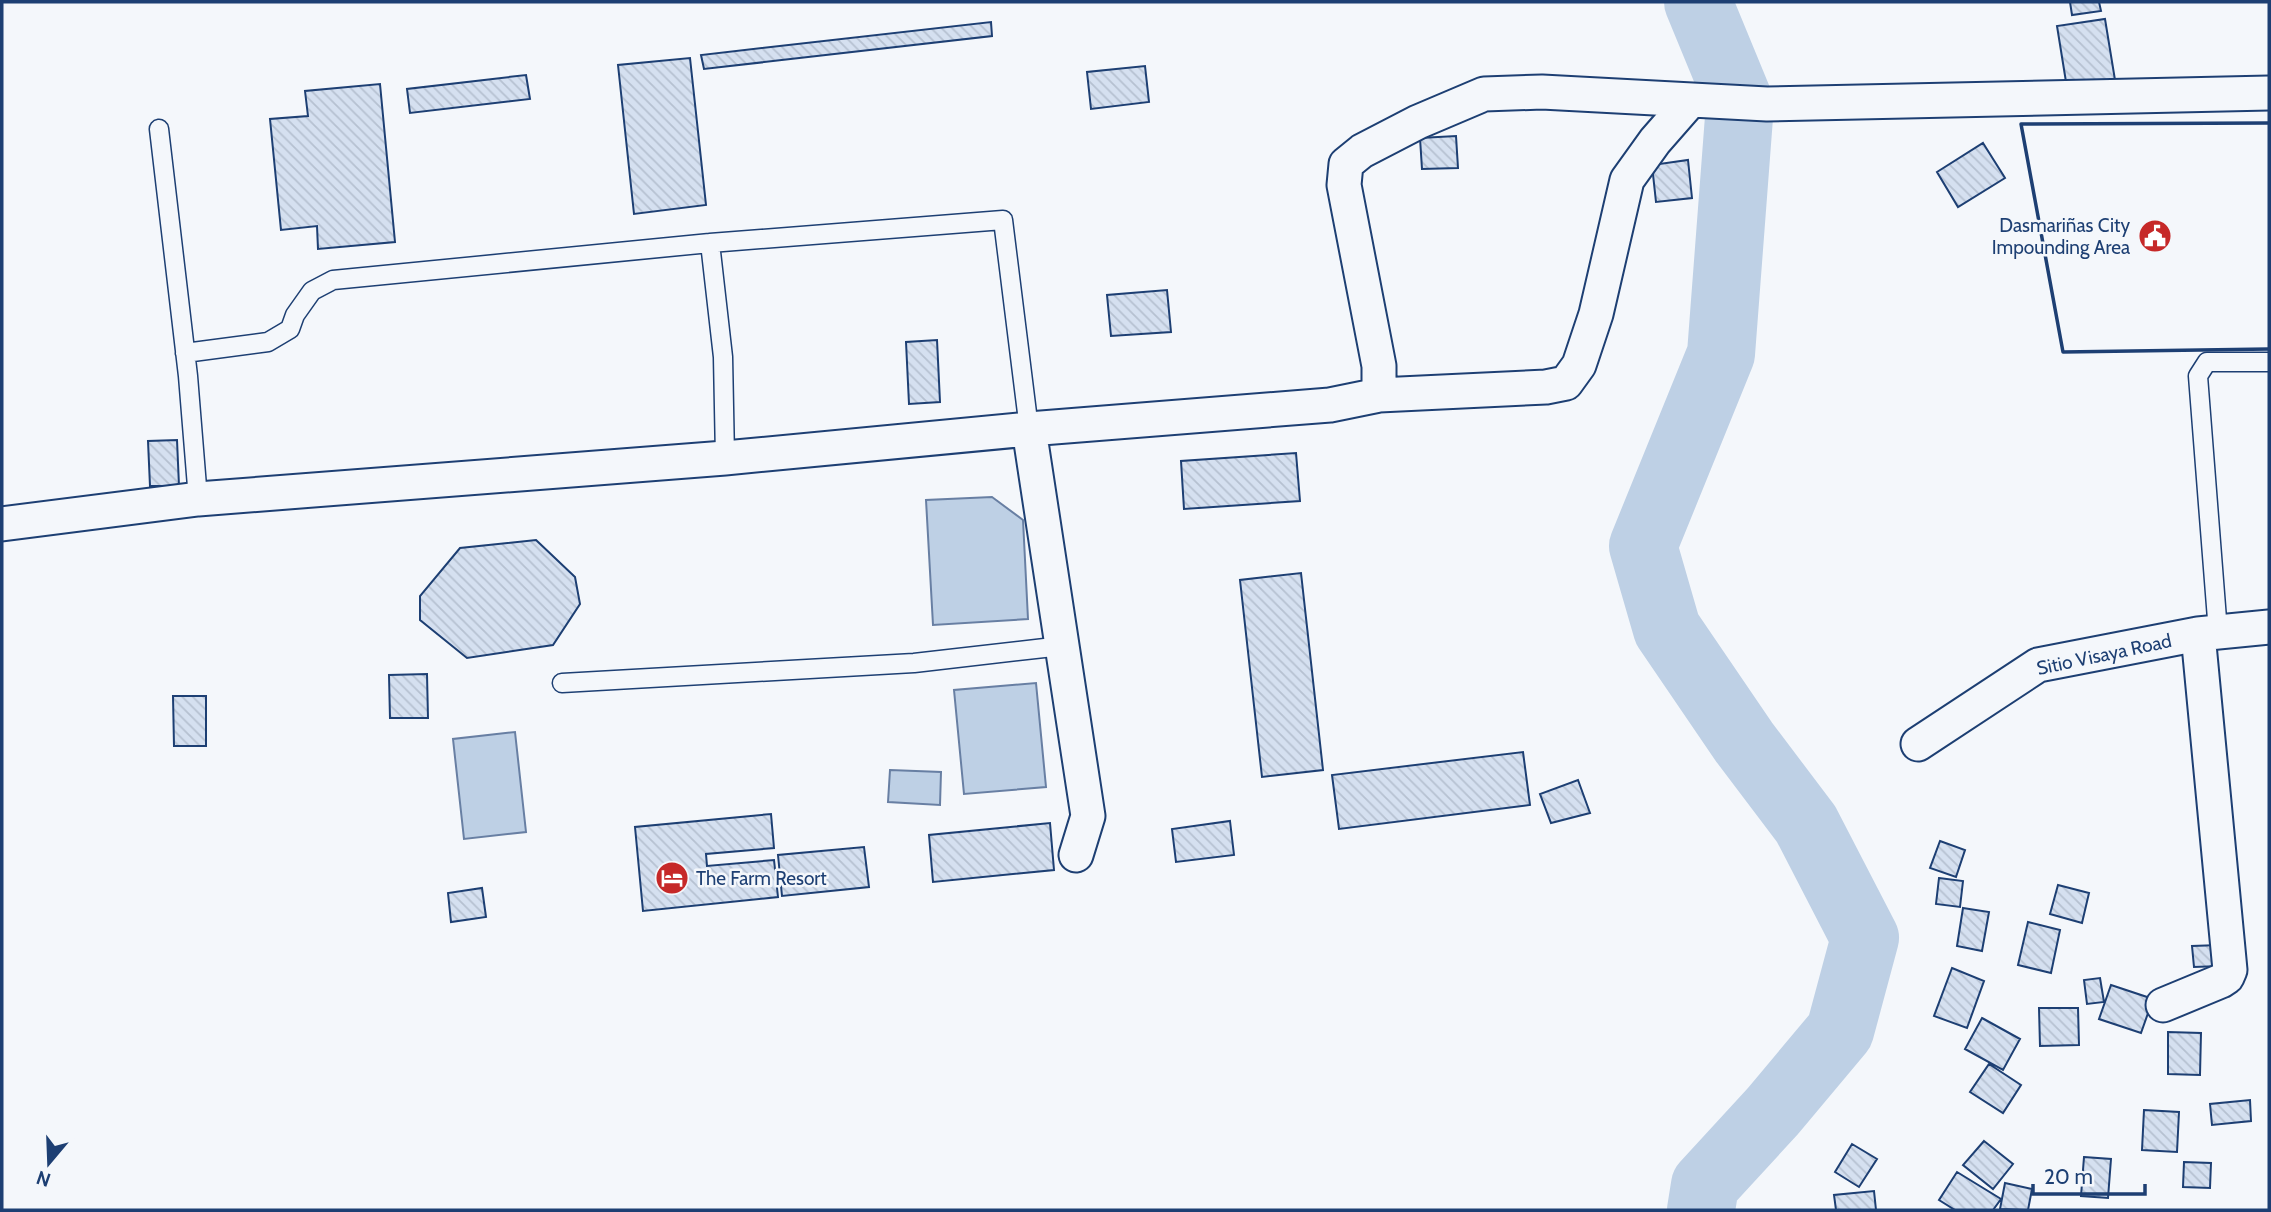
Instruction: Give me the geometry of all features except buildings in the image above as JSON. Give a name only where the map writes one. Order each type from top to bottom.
[{"type":"street","points":[[1378,395],[1377,358],[1344,185],[1346,164],[1362,151],[1418,122],[1483,94],[1542,92],[1767,104],[2269,93]]},
{"type":"street","points":[[2,524],[198,499],[725,458],[1029,429],[1329,405],[1378,395],[1546,387],[1566,383],[1579,365],[1597,314],[1627,180],[1655,141],[1698,101]]},
{"type":"street","points":[[1029,429],[1088,816],[1076,855]]},
{"type":"street","name":"Sitio Visaya Road","points":[[1919,744],[2038,665],[2208,633],[2269,627]]},
{"type":"street","points":[[2162,1005],[2221,981],[2227,977],[2230,970],[2208,633]]},
{"type":"lane","points":[[159,129],[185,354],[198,499]]},
{"type":"lane","points":[[185,354],[268,342],[290,329],[295,315],[312,291],[333,280],[710,243],[1003,220],[1029,429]]},
{"type":"lane","points":[[710,243],[723,357],[725,458]]},
{"type":"lane","points":[[2208,633],[2198,376],[2207,362],[2269,362]]},
{"type":"lane","points":[[562,682],[914,663],[1062,646]]},
{"type":"water","points":[[992,497],[1023,520],[1028,619],[933,625],[926,500]]},
{"type":"water","points":[[1036,683],[1046,787],[964,794],[954,690]]},
{"type":"water","points":[[515,732],[526,832],[464,839],[453,739]]},
{"type":"water","points":[[890,770],[941,772],[940,805],[888,802]]},
{"type":"waterway","points":[[1698,2],[1740,104],[1721,354],[1643,546],[1667,629],[1744,742],[1806,824],[1865,938],[1840,1031],[1773,1111],[1705,1185],[1701,1210]]},
{"type":"wall","points":[[2269,123],[2021,124],[2063,352],[2269,349]]},
{"type":"place","name":"Dasmariñas City Impounding Area","points":[[2155,236]]},
{"type":"place","name":"The Farm Resort","points":[[672,878]]}]
